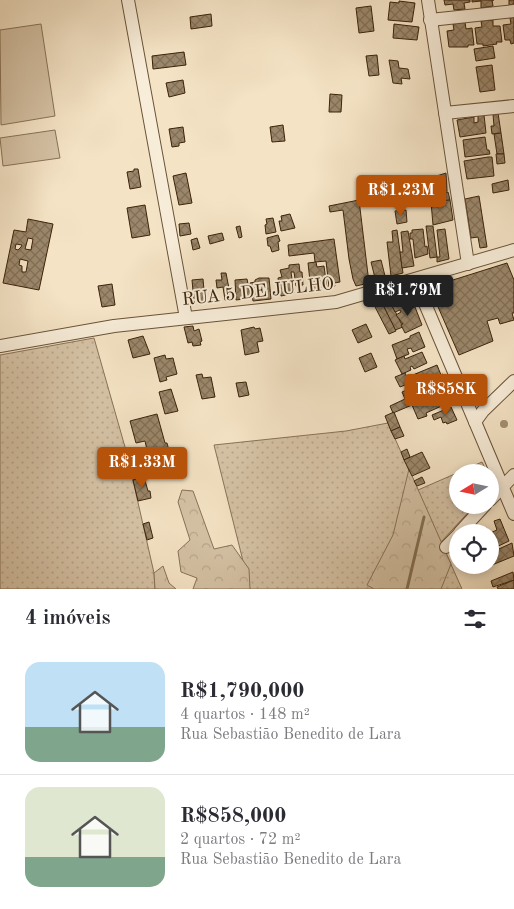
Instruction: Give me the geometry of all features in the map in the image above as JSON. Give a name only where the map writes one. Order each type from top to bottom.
[{"type":"street","points":[[128,0],[186,318]]},
{"type":"street","points":[[428,0],[468,264]]},
{"type":"street","points":[[430,20],[514,11]]},
{"type":"street","points":[[445,113],[514,106]]},
{"type":"street","name":"RUA 5 DE JULHO","points":[[0,346],[90,330],[336,302],[514,250]]},
{"type":"street","points":[[415,280],[514,514]]},
{"type":"street","points":[[475,422],[483,411],[514,381]]},
{"type":"street","points":[[499,491],[514,475]]},
{"type":"street","points":[[468,524],[478,514]]},
{"type":"street","points":[[446,547],[449,544]]},
{"type":"green space","points":[[41,24],[55,116],[1,125],[0,30]]},
{"type":"green space","points":[[55,130],[60,158],[3,166],[0,138]]},
{"type":"green space","points":[[94,338],[127,454],[154,573],[155,589],[0,589],[0,355]]},
{"type":"green space","points":[[388,423],[418,490],[449,476],[449,514],[467,514],[458,524],[449,524],[449,533],[441,542],[449,560],[449,574],[455,574],[462,589],[250,589],[214,445],[346,431]]},
{"type":"green space","points":[[409,469],[449,559],[449,569],[441,589],[374,589],[367,585],[393,535]]},
{"type":"green space","points":[[182,490],[193,491],[214,549],[232,545],[249,569],[250,589],[193,589],[197,578],[181,572],[178,551],[190,540],[178,502]]},
{"type":"green space","points":[[163,566],[169,583],[176,589],[155,589],[154,573]]},
{"type":"building","points":[[444,0],[470,0],[470,2],[464,3],[465,9],[454,10],[453,4],[445,5]]},
{"type":"building","points":[[472,0],[492,0],[493,6],[481,8],[481,1],[472,2]]},
{"type":"building","points":[[509,0],[514,0],[514,4],[509,5]]},
{"type":"building","points":[[399,1],[415,3],[412,22],[388,20],[390,2],[399,3]]},
{"type":"building","points":[[371,6],[374,31],[359,33],[356,8]]},
{"type":"building","points":[[211,14],[212,26],[191,29],[190,17]]},
{"type":"building","points":[[514,17],[514,43],[511,44],[510,40],[505,40],[503,25],[511,24],[510,18]]},
{"type":"building","points":[[493,20],[493,26],[500,26],[502,42],[483,46],[483,44],[477,44],[475,28],[482,27],[481,21]]},
{"type":"building","points":[[465,22],[466,29],[472,28],[474,45],[468,45],[468,47],[449,47],[447,31],[454,30],[453,24]]},
{"type":"building","points":[[394,24],[419,27],[417,40],[393,38]]},
{"type":"building","points":[[493,46],[495,58],[476,61],[474,49]]},
{"type":"building","points":[[184,52],[186,65],[153,69],[152,56]]},
{"type":"building","points":[[377,55],[379,75],[369,76],[366,56]]},
{"type":"building","points":[[389,60],[398,61],[399,68],[408,69],[410,79],[401,78],[402,84],[393,83]]},
{"type":"building","points":[[492,65],[495,90],[480,92],[476,67]]},
{"type":"building","points":[[183,80],[185,93],[169,97],[166,83]]},
{"type":"building","points":[[330,94],[342,95],[341,112],[329,112]]},
{"type":"building","points":[[498,113],[501,133],[492,134],[491,126],[494,126],[493,114]]},
{"type":"building","points":[[478,115],[484,115],[486,133],[460,137],[457,120],[474,117],[474,123],[478,122]]},
{"type":"building","points":[[283,125],[285,141],[272,142],[270,127]]},
{"type":"building","points":[[183,127],[185,142],[179,143],[179,146],[172,147],[169,129]]},
{"type":"building","points":[[501,133],[504,154],[497,154],[494,134]]},
{"type":"building","points":[[485,137],[487,150],[489,150],[490,154],[465,157],[463,140]]},
{"type":"building","points":[[496,154],[504,154],[505,163],[497,164]]},
{"type":"building","points":[[492,157],[494,176],[467,179],[464,161]]},
{"type":"building","points":[[134,169],[138,169],[141,187],[130,189],[127,172],[134,171]]},
{"type":"building","points":[[186,173],[192,203],[179,205],[173,176]]},
{"type":"building","points":[[446,173],[447,191],[429,194],[428,188],[432,188],[432,185],[428,186],[427,179]]},
{"type":"building","points":[[508,180],[509,190],[493,193],[492,184]]},
{"type":"building","points":[[399,188],[401,206],[395,207],[392,190]]},
{"type":"building","points":[[448,192],[450,200],[431,202],[430,197],[436,197],[436,194]]},
{"type":"building","points":[[479,196],[487,247],[480,248],[478,237],[471,238],[465,199]]},
{"type":"building","points":[[359,200],[369,283],[356,286],[349,259],[343,210],[330,212],[329,206]]},
{"type":"building","points":[[450,200],[453,220],[433,225],[431,202]]},
{"type":"building","points":[[145,205],[150,235],[132,238],[127,208]]},
{"type":"building","points":[[406,210],[407,222],[397,224],[395,211]]},
{"type":"building","points":[[290,214],[295,228],[281,231],[279,221],[282,221],[281,216]]},
{"type":"building","points":[[273,218],[276,232],[266,234],[266,219]]},
{"type":"building","points":[[28,219],[53,224],[39,290],[3,283],[14,230],[26,232]],"holes":[[[28,238],[33,239],[31,250],[25,249]],[[16,244],[22,245],[18,250],[15,249]],[[20,259],[28,261],[26,272],[22,272],[22,266],[19,265]]]},
{"type":"building","points":[[189,223],[191,234],[180,236],[179,224]]},
{"type":"building","points":[[240,226],[242,237],[239,238],[236,227]]},
{"type":"building","points":[[426,226],[433,226],[437,257],[430,258]]},
{"type":"building","points":[[423,229],[425,247],[427,246],[428,254],[415,258],[413,239],[410,239],[410,233],[412,233],[412,230]]},
{"type":"building","points":[[445,229],[449,259],[437,262],[437,257],[440,257],[437,230]]},
{"type":"building","points":[[397,230],[403,273],[391,276],[387,242],[393,242],[392,231]]},
{"type":"building","points":[[408,231],[414,266],[402,268],[400,252],[403,252],[401,232]]},
{"type":"building","points":[[222,233],[224,240],[210,244],[208,236]]},
{"type":"building","points":[[278,235],[280,241],[278,242],[279,250],[272,252],[270,246],[268,246],[267,238]]},
{"type":"building","points":[[197,238],[200,248],[193,250],[191,240]]},
{"type":"building","points":[[334,239],[340,282],[334,283],[335,286],[329,287],[326,261],[315,262],[314,253],[289,256],[288,245]]},
{"type":"building","points":[[381,260],[385,276],[375,278],[371,262]]},
{"type":"building","points":[[316,262],[317,267],[324,266],[327,288],[311,290],[308,263]]},
{"type":"building","points":[[507,263],[514,280],[514,313],[512,313],[514,320],[500,324],[498,318],[487,321],[493,341],[459,355],[432,293],[433,288],[437,285]]},
{"type":"building","points":[[299,264],[303,285],[296,286],[294,272],[291,272],[294,293],[281,296],[278,278],[282,277],[280,270],[289,268],[289,265]]},
{"type":"building","points":[[221,273],[226,273],[231,299],[225,300],[223,287],[217,288],[216,280],[222,280]]},
{"type":"building","points":[[259,278],[269,278],[271,299],[253,301],[250,283],[255,282]]},
{"type":"building","points":[[203,279],[205,301],[194,302],[192,280]]},
{"type":"building","points":[[247,279],[251,298],[236,300],[235,280]]},
{"type":"building","points":[[112,284],[115,305],[102,307],[98,286]]},
{"type":"building","points":[[389,299],[403,327],[395,330],[381,301]]},
{"type":"building","points":[[381,301],[396,331],[389,334],[373,303]]},
{"type":"building","points":[[407,302],[410,309],[415,307],[422,325],[405,333],[401,325],[403,324],[396,315],[401,312],[400,310],[395,312],[392,306]]},
{"type":"building","points":[[366,324],[372,337],[358,343],[352,330]]},
{"type":"building","points":[[193,326],[194,331],[199,329],[201,345],[193,346],[192,342],[188,343],[184,327]]},
{"type":"building","points":[[254,327],[255,329],[260,328],[263,341],[257,342],[259,352],[245,355],[241,330]]},
{"type":"building","points":[[419,332],[425,347],[413,352],[411,348],[407,349],[409,354],[397,359],[392,345],[410,338],[410,336]]},
{"type":"building","points":[[143,336],[150,354],[133,358],[128,340]]},
{"type":"building","points":[[422,352],[427,363],[414,369],[412,366],[410,367],[411,370],[402,374],[395,360],[404,356],[405,359]]},
{"type":"building","points":[[371,353],[377,367],[365,372],[359,358]]},
{"type":"building","points":[[165,355],[166,359],[173,358],[177,374],[166,377],[167,380],[160,382],[154,358]]},
{"type":"building","points":[[437,365],[441,375],[420,384],[418,380],[411,382],[408,377]]},
{"type":"building","points":[[405,373],[410,383],[400,387],[395,377]]},
{"type":"building","points":[[202,374],[203,378],[211,377],[215,397],[202,399],[196,375]]},
{"type":"building","points":[[443,374],[450,389],[393,413],[390,406],[405,399],[402,392]]},
{"type":"building","points":[[246,382],[249,395],[239,397],[236,383]]},
{"type":"building","points":[[171,389],[178,411],[165,414],[159,392]]},
{"type":"building","points":[[450,389],[455,400],[426,413],[427,416],[418,419],[412,405]]},
{"type":"building","points":[[451,407],[457,420],[447,424],[446,422],[443,423],[441,417],[434,420],[432,415]]},
{"type":"building","points":[[394,412],[400,427],[391,431],[385,416]]},
{"type":"building","points":[[157,414],[170,454],[149,459],[145,441],[136,443],[130,421]]},
{"type":"building","points":[[400,427],[404,436],[395,439],[391,431]]},
{"type":"building","points":[[407,449],[410,457],[404,460],[401,452]]},
{"type":"building","points":[[422,452],[430,468],[412,476],[404,460]]},
{"type":"building","points":[[144,477],[151,498],[138,501],[133,480]]},
{"type":"building","points":[[422,477],[425,483],[417,486],[414,481]]},
{"type":"building","points":[[500,519],[509,541],[499,546],[499,524],[495,524],[494,521]]},
{"type":"building","points":[[149,522],[153,538],[147,540],[143,524]]},
{"type":"building","points":[[512,543],[514,556],[499,562],[499,549]]},
{"type":"building","points":[[513,572],[514,580],[493,587],[491,581]]},
{"type":"building","points":[[514,580],[514,589],[498,589],[497,587]]},
{"type":"waterway","points":[[407,589],[424,517]]}]
